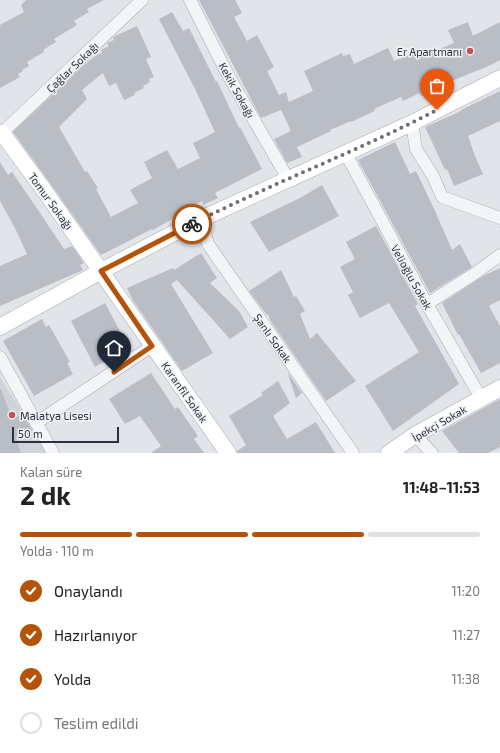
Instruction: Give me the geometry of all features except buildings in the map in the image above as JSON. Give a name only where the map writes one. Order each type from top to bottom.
[{"type":"main road","points":[[0,327],[101,271],[201,219],[412,123],[500,78]]},
{"type":"main road","name":"Tomur Sokağı","points":[[1,133],[44,190],[101,271]]},
{"type":"main road","name":"Karanfil Sokak","points":[[101,271],[228,453]]},
{"type":"main road","name":"İpekçi Sokak","points":[[388,453],[415,435],[490,393]]},
{"type":"street","name":"Çağlar Sokağı","points":[[1,133],[142,0]]},
{"type":"street","name":"Kekik Sokağı","points":[[190,0],[228,75],[288,179]]},
{"type":"street","points":[[412,123],[416,149],[433,176],[442,197],[500,218]]},
{"type":"street","name":"Velioğlu Sokak","points":[[346,154],[427,304],[490,393]]},
{"type":"street","name":"Şanlı Sokak","points":[[201,219],[208,244],[352,453]]},
{"type":"street","points":[[427,304],[474,274],[500,255]]},
{"type":"street","points":[[36,422],[152,346]]},
{"type":"street","points":[[0,358],[53,453]]},
{"type":"street","points":[[415,435],[432,453]]},
{"type":"shaded area","name":"Malatya Lisesi","points":[[0,377],[48,453],[0,453]]},
{"type":"way so far","points":[[192,224],[352,151],[437,110]]},
{"type":"place","name":"Er Apartmanı","points":[[470,51]]},
{"type":"place","name":"Malatya Lisesi","points":[[12,415]]},
{"type":"route","points":[[114,372],[152,346],[101,271],[192,224]]}]
